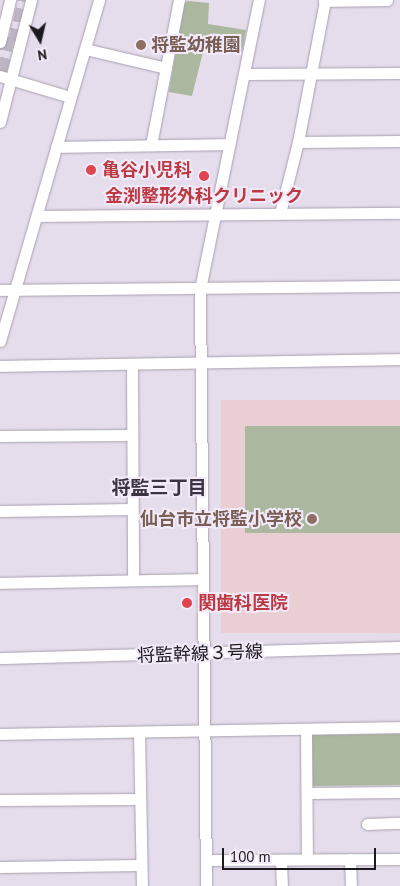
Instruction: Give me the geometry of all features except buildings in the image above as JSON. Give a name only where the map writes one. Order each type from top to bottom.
[{"type":"street","points":[[0,42],[10,0]]},
{"type":"street","points":[[0,122],[32,0]]},
{"type":"street","points":[[0,340],[13,288],[37,216],[99,0]]},
{"type":"street","points":[[151,145],[179,0]]},
{"type":"street","points":[[206,886],[200,289],[213,215],[245,74],[259,0],[254,0]]},
{"type":"street","points":[[280,213],[298,142],[325,1],[387,0]]},
{"type":"street","points":[[84,49],[166,68]]},
{"type":"street","points":[[245,74],[400,74]]},
{"type":"street","points":[[0,76],[70,97]]},
{"type":"street","points":[[298,142],[400,141]]},
{"type":"street","points":[[56,147],[229,144]]},
{"type":"street","points":[[37,216],[400,213]]},
{"type":"street","points":[[0,290],[13,288],[200,289],[400,286]]},
{"type":"street","points":[[0,366],[400,359]]},
{"type":"street","points":[[132,364],[130,436],[133,580]]},
{"type":"street","points":[[0,436],[130,436]]},
{"type":"street","points":[[0,511],[132,509]]},
{"type":"street","points":[[0,583],[202,579]]},
{"type":"street","name":"将監幹線３号線","points":[[0,658],[203,655],[400,647]]},
{"type":"street","points":[[0,734],[400,727]]},
{"type":"street","points":[[306,729],[308,859]]},
{"type":"street","points":[[139,733],[142,886]]},
{"type":"street","points":[[306,793],[400,792]]},
{"type":"street","points":[[0,800],[140,799]]},
{"type":"street","points":[[367,824],[400,823]]},
{"type":"street","points":[[350,859],[351,886]]},
{"type":"street","points":[[206,860],[400,859]]},
{"type":"street","points":[[281,860],[282,886]]},
{"type":"street","points":[[0,867],[141,865]]},
{"type":"shaded area","name":"仙台市立将監小学校","points":[[221,400],[400,400],[400,633],[221,633]]},
{"type":"green space","points":[[188,1],[209,3],[208,24],[246,30],[242,52],[205,44],[192,96],[169,92],[184,3]]},
{"type":"green space","points":[[245,426],[400,426],[400,533],[245,533]]},
{"type":"green space","points":[[400,734],[400,785],[312,786],[309,783],[311,735]]},
{"type":"tunnel","points":[[15,43],[25,0]]},
{"type":"tunnel","points":[[0,71],[10,28]]},
{"type":"place","name":"将監幼稚園","points":[[141,45]]},
{"type":"place","name":"亀谷小児科","points":[[91,170]]},
{"type":"place","name":"金渕整形外科クリニック","points":[[204,176]]},
{"type":"place","name":"仙台市立将監小学校","points":[[312,519]]},
{"type":"place","name":"関歯科医院","points":[[187,603]]},
{"type":"district","name":"将監三丁目","points":[[159,488]]}]
